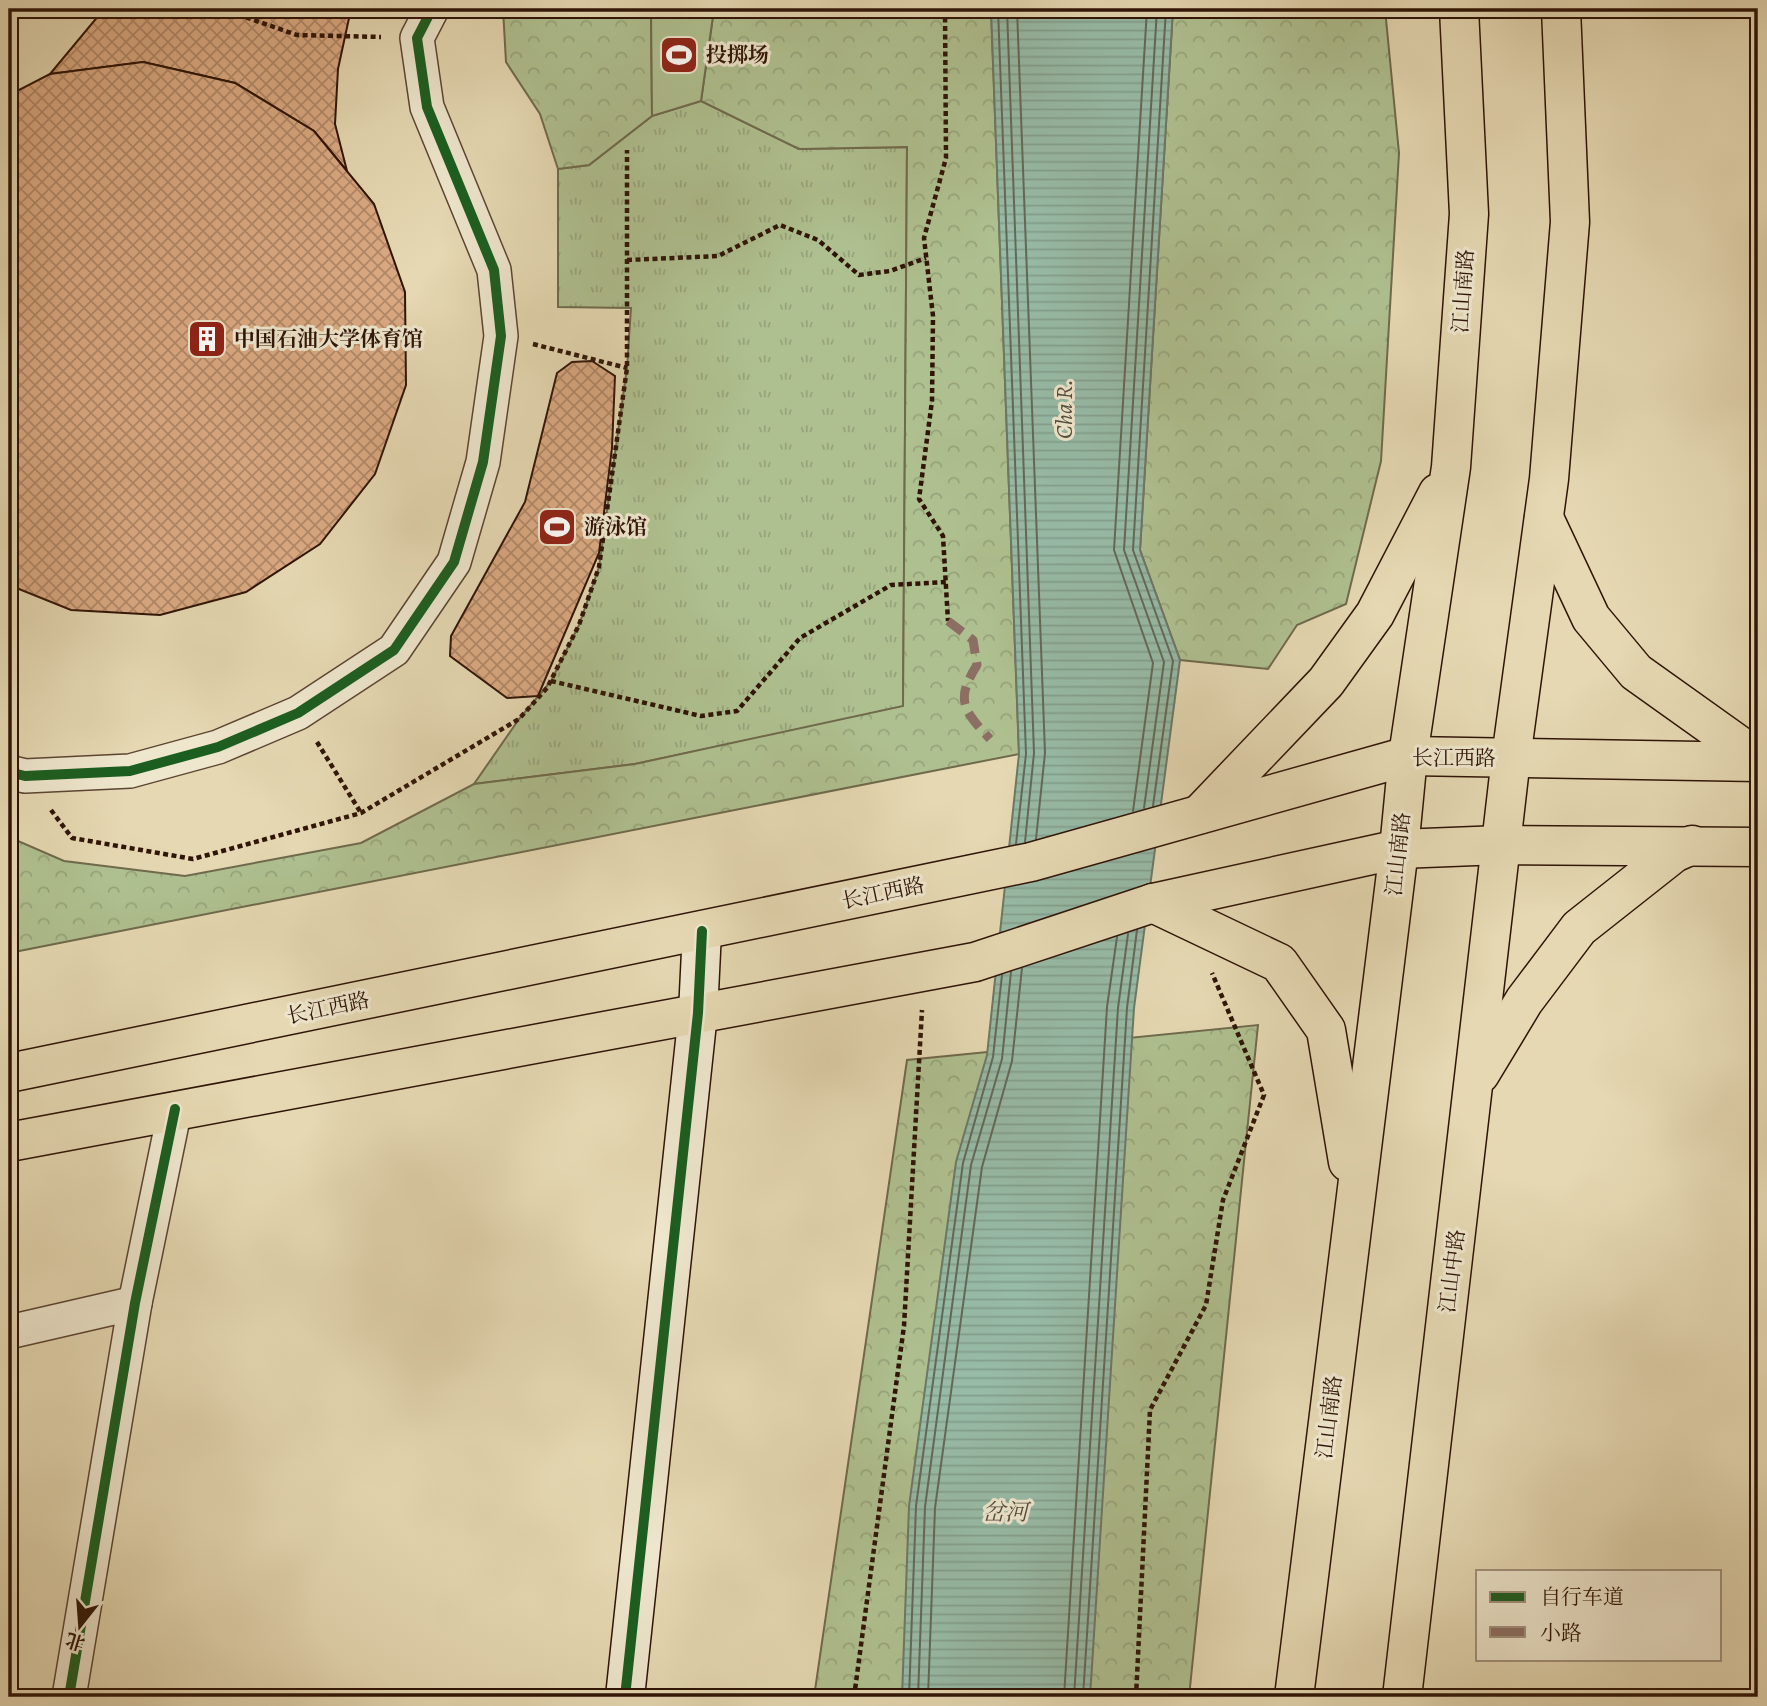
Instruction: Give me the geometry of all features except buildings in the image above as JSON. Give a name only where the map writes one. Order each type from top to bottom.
[{"type":"main road","name":"江山南路","points":[[1294,1697],[1399,849],[1408,756],[1451,467],[1469,214],[1459,9]]},
{"type":"main road","points":[[1501,845],[1544,518],[1570,222],[1561,9]]},
{"type":"main road","points":[[1198,816],[1333,672],[1375,614],[1451,467]]},
{"type":"main road","points":[[1544,518],[1591,618],[1636,672],[1758,761]]},
{"type":"main road","name":"长江西路","points":[[9,1073],[1031,862],[1408,756],[1758,761]]},
{"type":"main road","points":[[9,1142],[975,962],[1153,903],[1399,849],[1501,845],[1758,847]]},
{"type":"main road","name":"江山中路","points":[[1402,1697],[1501,845]]},
{"type":"main road","points":[[1473,1085],[1524,1001],[1579,928],[1674,853],[1692,845]]},
{"type":"main road","points":[[1153,903],[1279,963],[1326,1030],[1355,1205]]},
{"type":"street","points":[[14,776],[130,771],[218,747],[298,713],[394,649],[454,562],[483,462],[500,335],[494,270],[427,107],[417,38],[432,9]]},
{"type":"street","points":[[625,1697],[698,1013],[702,931]]},
{"type":"street","points":[[69,1697],[135,1303],[175,1110]]},
{"type":"street","points":[[9,1332],[135,1303]]},
{"type":"path","points":[[222,9],[296,35],[417,38]]},
{"type":"path","points":[[945,9],[946,158],[924,238],[933,316],[932,401],[919,499],[943,536],[948,621]]},
{"type":"path","points":[[627,260],[718,256],[780,225],[818,240],[859,275],[890,271],[926,258]]},
{"type":"path","points":[[500,335],[627,368]]},
{"type":"path","points":[[551,681],[701,716],[737,712],[800,638],[891,585],[946,582]]},
{"type":"path","points":[[298,713],[361,813]]},
{"type":"path","points":[[1136,1697],[1150,1410],[1206,1305],[1223,1200],[1264,1095],[1190,921]]},
{"type":"path","points":[[854,1697],[904,1326],[925,971]]},
{"type":"green space","points":[[503,9],[651,9],[652,116],[589,165],[558,169],[540,114],[506,62]]},
{"type":"green space","name":"投掷场","points":[[651,9],[714,9],[701,101],[652,116]]},
{"type":"green space","points":[[714,9],[991,9],[1019,754],[9,953],[9,837],[64,861],[185,876],[361,843],[474,784],[635,764],[903,706],[907,147],[799,149],[701,101]]},
{"type":"green space","points":[[1173,9],[1385,9],[1399,153],[1381,461],[1346,604],[1297,625],[1268,669],[1180,660],[1140,550]]},
{"type":"green space","points":[[701,101],[799,149],[907,147],[903,707],[635,764],[474,784],[519,719],[551,681],[579,625],[599,567],[627,368],[631,308],[558,307],[558,169],[589,165],[652,116]]},
{"type":"green space","points":[[1258,1025],[1189,1697],[814,1697],[907,1060]]},
{"type":"water","name":"岔河","points":[[991,9],[1173,9],[1140,550],[1180,660],[1134,1008],[1090,1697],[902,1697],[909,1506],[956,1162],[987,1055],[1019,754]]},
{"type":"marked path","points":[[948,621],[973,640],[977,665],[966,687],[965,704],[973,720],[990,739]]},
{"type":"cycle path","points":[[9,772],[25,776],[130,771],[218,747],[298,713],[394,650],[454,562],[483,462],[501,336],[494,270],[427,107],[417,38],[432,9]]},
{"type":"cycle path","points":[[625,1697],[698,1013],[702,931]]},
{"type":"cycle path","points":[[69,1697],[135,1303],[175,1109]]},
{"type":"place","name":"投掷场","points":[[679,55]]},
{"type":"place","name":"中国石油大学体育馆","points":[[207,339]]},
{"type":"place","name":"游泳馆","points":[[557,527]]},
{"type":"water label","name":"Cha R.","points":[[1064,409]]}]
